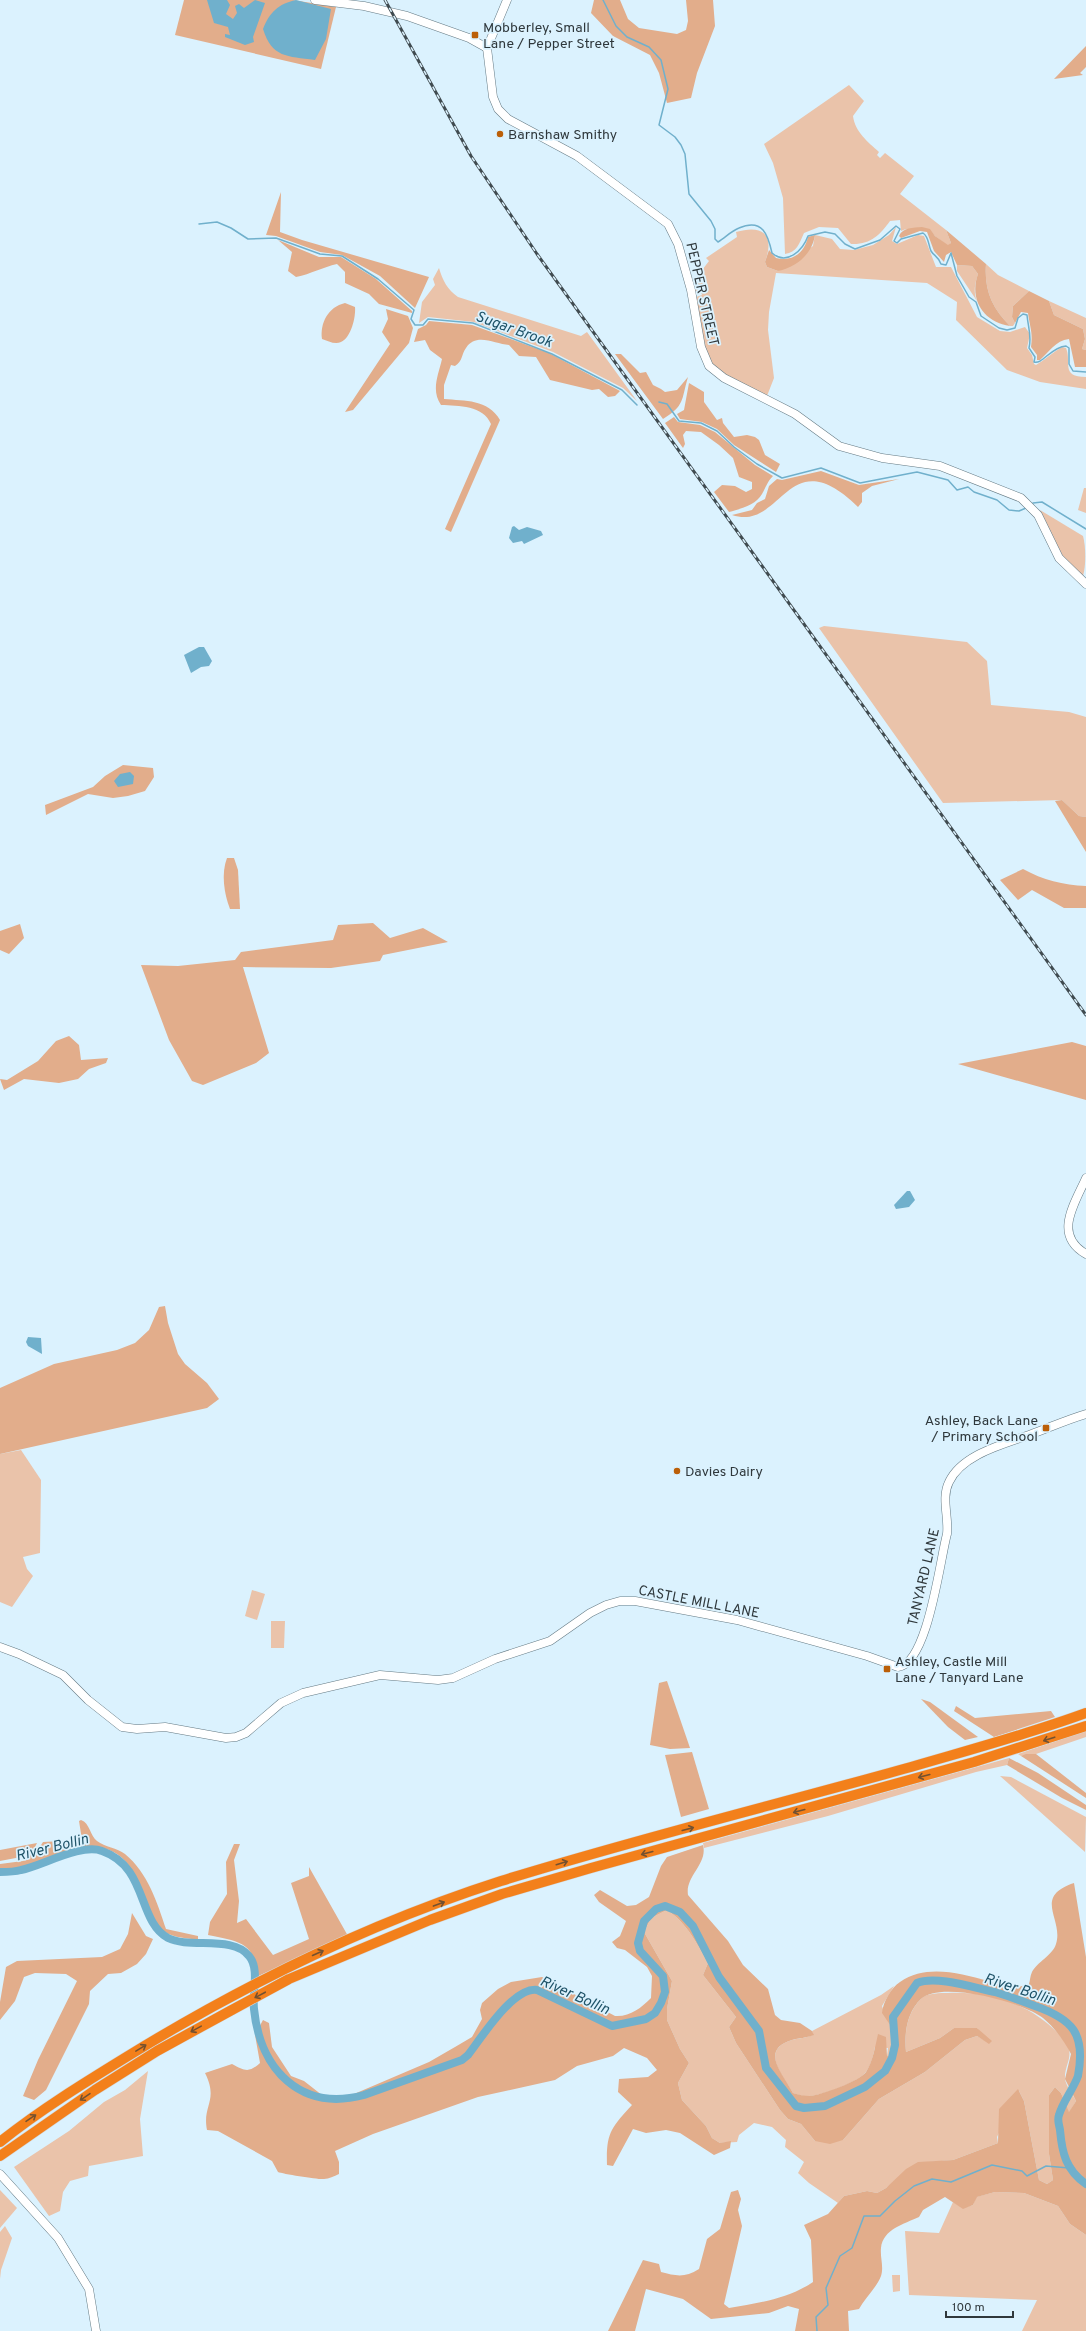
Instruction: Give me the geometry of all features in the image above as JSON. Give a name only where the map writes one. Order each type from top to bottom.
[{"type":"highway","points":[[0,2142],[19,2126],[87,2081],[224,2000],[283,1969],[374,1929],[499,1882],[970,1750],[1086,1713]]},
{"type":"highway","points":[[0,2156],[95,2090],[157,2051],[289,1979],[356,1950],[502,1894],[974,1762],[1086,1726]]},
{"type":"street","points":[[315,0],[364,6],[408,16],[469,38],[487,48]]},
{"type":"street","name":"PEPPER STREET","points":[[507,0],[487,48],[493,97],[503,114],[577,156],[662,219],[672,230],[691,290],[704,357],[709,366],[724,378],[795,414],[839,446],[882,458],[940,466],[1021,498],[1038,515],[1059,558],[1086,584]]},
{"type":"street","points":[[1086,1178],[1069,1223],[1068,1232],[1073,1245],[1086,1254]]},
{"type":"street","name":"TANYARD LANE","points":[[898,1667],[908,1665],[912,1659],[932,1608],[947,1528],[945,1494],[949,1481],[957,1471],[983,1451],[1086,1414]]},
{"type":"street","name":"CASTLE MILL LANE","points":[[0,1647],[20,1654],[63,1675],[88,1700],[122,1727],[136,1729],[165,1727],[226,1738],[246,1733],[281,1703],[303,1693],[380,1675],[438,1680],[453,1678],[494,1658],[550,1641],[590,1613],[606,1605],[620,1601],[635,1601],[737,1620],[867,1656],[898,1667]]},
{"type":"street","points":[[1,2175],[58,2238],[89,2289],[96,2331]]},
{"type":"shaded area","points":[[184,0],[293,0],[336,7],[321,69],[175,35]]},
{"type":"shaded area","points":[[594,0],[620,0],[628,19],[639,28],[677,34],[686,30],[688,21],[686,0],[713,0],[715,26],[697,73],[691,98],[667,103],[659,73],[650,55],[613,36],[591,13]]},
{"type":"shaded area","points":[[1086,46],[1086,67],[1080,73],[1083,75],[1054,79]]},
{"type":"shaded area","points":[[849,85],[864,101],[853,116],[859,132],[879,152],[877,155],[880,158],[885,153],[914,176],[900,194],[946,230],[951,243],[948,246],[935,236],[929,229],[906,229],[901,231],[900,220],[890,221],[874,238],[858,244],[851,244],[838,228],[819,227],[804,233],[795,249],[785,254],[783,198],[773,163],[764,144]]},
{"type":"shaded area","points":[[281,192],[280,232],[302,240],[429,277],[415,308],[380,276],[342,255],[320,252],[276,236],[266,235]]},
{"type":"shaded area","points":[[896,227],[892,241],[897,244],[918,235],[924,236],[936,267],[951,267],[977,317],[1000,331],[1010,332],[1025,327],[1030,334],[1027,348],[1032,355],[1034,364],[1036,365],[1062,347],[1066,348],[1068,353],[1068,368],[1073,374],[1086,377],[1086,389],[1040,382],[1007,370],[956,320],[957,302],[927,283],[776,273],[769,312],[768,330],[774,378],[767,396],[724,375],[710,363],[702,342],[696,297],[702,295],[701,292],[696,293],[693,282],[709,261],[706,258],[737,237],[736,232],[753,230],[760,231],[764,234],[768,245],[768,253],[765,262],[767,267],[778,271],[813,246],[815,235],[832,239],[840,249],[854,250],[873,245],[889,235]]},
{"type":"shaded area","points":[[922,227],[930,229],[935,236],[948,245],[951,243],[946,230],[986,264],[986,282],[990,298],[998,312],[1010,326],[992,320],[980,308],[975,292],[978,274],[972,266],[957,265],[951,252],[946,255],[944,262],[934,251],[927,232],[920,231],[901,238],[899,236],[906,229]]},
{"type":"shaded area","points":[[815,235],[811,248],[797,263],[778,271],[767,267],[765,262],[769,250],[776,258],[788,259],[801,252],[808,237]]},
{"type":"shaded area","points":[[278,240],[319,257],[341,257],[376,279],[412,311],[412,313],[379,304],[369,294],[345,283],[345,272],[337,264],[296,277],[288,271],[292,252]]},
{"type":"shaded area","points":[[986,264],[998,275],[1029,291],[1013,306],[1012,317],[1015,323],[1013,326],[1010,326],[998,312],[990,298],[986,282]]},
{"type":"shaded area","points":[[957,265],[972,266],[978,274],[975,288],[977,301],[957,271]]},
{"type":"shaded area","points":[[439,268],[446,284],[458,297],[581,336],[587,332],[637,401],[623,388],[553,352],[474,322],[428,317],[419,323],[422,302],[435,285],[433,279]]},
{"type":"shaded area","points":[[1029,291],[1049,301],[1054,315],[1083,329],[1085,339],[1082,349],[1086,350],[1086,367],[1075,367],[1069,339],[1056,344],[1040,360],[1037,360],[1037,355],[1031,347],[1032,342],[1028,313],[1021,312],[1015,323],[1012,317],[1013,306]]},
{"type":"shaded area","points":[[1049,301],[1086,318],[1086,350],[1082,349],[1085,339],[1083,329],[1054,315]]},
{"type":"shaded area","points":[[345,303],[355,307],[354,321],[348,336],[345,340],[336,343],[322,339],[322,327],[326,316],[334,308]]},
{"type":"shaded area","points":[[386,309],[408,316],[413,328],[409,343],[353,410],[345,412],[390,344],[382,332],[388,319]]},
{"type":"shaded area","points":[[429,321],[472,325],[549,353],[620,391],[615,396],[608,397],[599,389],[592,390],[550,380],[536,357],[519,356],[509,345],[492,341],[480,340],[470,343],[464,351],[461,360],[455,366],[451,365],[444,385],[444,399],[475,402],[483,405],[495,413],[500,420],[451,532],[445,529],[491,424],[482,413],[476,410],[463,406],[441,405],[436,394],[436,383],[442,359],[430,350],[425,340],[414,342],[418,329],[426,325]]},
{"type":"shaded area","points":[[615,354],[621,354],[640,373],[646,372],[653,385],[665,392],[677,390],[688,377],[679,406],[663,419]]},
{"type":"shaded area","points":[[689,383],[704,392],[704,402],[717,420],[722,418],[723,423],[734,437],[747,435],[755,437],[759,440],[765,455],[780,464],[776,472],[734,445],[717,429],[702,422],[680,419],[677,414],[684,410]]},
{"type":"shaded area","points":[[674,417],[678,422],[700,425],[715,432],[755,465],[773,476],[759,498],[747,506],[729,512],[714,492],[722,485],[735,486],[746,492],[752,489],[752,482],[739,477],[733,458],[719,445],[701,432],[686,431],[683,435],[685,444],[683,448],[665,423]]},
{"type":"shaded area","points":[[821,471],[859,485],[899,479],[872,486],[862,493],[862,502],[858,507],[834,488],[816,482],[800,484],[763,511],[749,517],[732,515],[752,510],[757,503],[765,499],[769,486],[777,479],[782,480]]},
{"type":"shaded area","points":[[1084,488],[1086,488],[1086,513],[1078,510]]},
{"type":"shaded area","points":[[1040,510],[1083,536],[1085,545],[1085,567],[1083,576],[1066,563]]},
{"type":"shaded area","points":[[824,626],[967,642],[987,661],[991,705],[1069,712],[1086,717],[1086,817],[1079,816],[1062,800],[943,803],[819,628]]},
{"type":"shaded area","points":[[123,765],[153,768],[154,777],[145,791],[128,796],[113,798],[88,794],[46,815],[45,805],[93,787],[105,776]]},
{"type":"shaded area","points":[[1062,800],[1079,816],[1086,817],[1086,852],[1055,801]]},
{"type":"shaded area","points":[[227,858],[234,858],[238,870],[240,909],[230,909],[226,897],[224,870]]},
{"type":"shaded area","points":[[1023,869],[1053,881],[1086,886],[1086,908],[1064,908],[1032,890],[1018,900],[1000,880]]},
{"type":"shaded area","points":[[373,923],[390,938],[423,928],[448,942],[383,955],[380,961],[331,968],[243,967],[269,1053],[256,1063],[203,1085],[192,1081],[169,1040],[141,965],[178,966],[235,960],[241,952],[333,940],[338,925]]},
{"type":"shaded area","points":[[20,924],[24,938],[9,954],[0,950],[0,931]]},
{"type":"shaded area","points":[[69,1036],[79,1045],[81,1060],[108,1058],[106,1063],[89,1069],[78,1079],[59,1083],[24,1079],[4,1090],[0,1079],[7,1080],[38,1061],[56,1041]]},
{"type":"shaded area","points":[[1072,1042],[1086,1046],[1086,1100],[958,1064]]},
{"type":"shaded area","points":[[165,1306],[168,1323],[178,1354],[185,1364],[207,1383],[219,1399],[207,1408],[0,1454],[0,1388],[54,1364],[117,1350],[135,1343],[149,1330],[159,1307]]},
{"type":"shaded area","points":[[21,1450],[41,1480],[40,1553],[23,1557],[27,1569],[33,1576],[12,1607],[0,1602],[0,1454]]},
{"type":"shaded area","points":[[252,1590],[265,1594],[257,1620],[245,1616]]},
{"type":"shaded area","points":[[271,1621],[285,1621],[284,1648],[271,1648]]},
{"type":"shaded area","points":[[667,1681],[690,1748],[670,1749],[650,1745],[659,1683]]},
{"type":"shaded area","points":[[921,1699],[930,1702],[978,1737],[965,1740],[948,1727]]},
{"type":"shaded area","points":[[956,1706],[975,1718],[1051,1711],[1055,1717],[994,1737],[954,1711]]},
{"type":"shaded area","points":[[1086,1731],[1086,1737],[1036,1754],[1021,1756],[1018,1754]]},
{"type":"shaded area","points":[[692,1752],[709,1809],[681,1817],[665,1755]]},
{"type":"shaded area","points":[[1026,1754],[1036,1754],[1086,1793],[1086,1798],[1021,1756]]},
{"type":"shaded area","points":[[1009,1758],[1007,1765],[976,1772],[828,1816],[704,1848],[703,1843]]},
{"type":"shaded area","points":[[1009,1758],[1038,1773],[1086,1805],[1086,1810],[1062,1798],[1007,1765]]},
{"type":"shaded area","points":[[1000,1776],[1011,1777],[1086,1817],[1085,1852]]},
{"type":"shaded area","points":[[81,1820],[86,1824],[97,1841],[125,1854],[140,1870],[151,1888],[166,1929],[198,1936],[198,1940],[177,1937],[169,1934],[156,1924],[132,1871],[124,1860],[112,1851],[95,1847],[86,1847],[67,1851],[19,1868],[0,1868],[0,1864],[23,1861],[27,1855],[36,1853],[43,1842],[82,1840],[79,1821]]},
{"type":"shaded area","points":[[37,1843],[33,1851],[24,1852],[21,1857],[0,1861],[0,1850]]},
{"type":"shaded area","points":[[234,1844],[240,1844],[234,1860],[239,1901],[237,1923],[246,1919],[273,1955],[309,1939],[291,1883],[309,1876],[309,1867],[348,1936],[256,1977],[253,1957],[249,1950],[243,1945],[228,1939],[208,1935],[210,1922],[227,1894],[226,1862]]},
{"type":"shaded area","points":[[703,1845],[704,1852],[700,1864],[690,1882],[688,1895],[728,1941],[743,1965],[768,1989],[775,2015],[781,2020],[800,2023],[812,2031],[814,2035],[782,2044],[777,2050],[775,2056],[776,2063],[793,2093],[806,2096],[831,2090],[862,2076],[866,2072],[874,2054],[878,2034],[886,2037],[887,2056],[892,2057],[895,2043],[894,2033],[882,2013],[886,2000],[894,1988],[910,1976],[921,1973],[943,1972],[966,1975],[1013,1987],[1029,1984],[1034,1968],[1052,1952],[1056,1944],[1056,1926],[1052,1909],[1052,1902],[1055,1895],[1061,1889],[1074,1883],[1086,1957],[1086,2235],[1070,2224],[1058,2206],[1024,2193],[995,2192],[977,2197],[973,2205],[963,2209],[945,2197],[923,2210],[919,2217],[895,2228],[886,2236],[881,2248],[881,2276],[859,2309],[848,2311],[849,2331],[795,2331],[799,2309],[788,2306],[769,2313],[711,2319],[683,2299],[646,2289],[635,2331],[608,2331],[643,2260],[659,2264],[661,2272],[671,2274],[685,2275],[699,2269],[707,2239],[720,2229],[731,2192],[738,2190],[741,2199],[738,2210],[742,2226],[724,2304],[729,2308],[762,2302],[793,2293],[813,2282],[811,2240],[804,2225],[828,2214],[844,2196],[867,2191],[877,2193],[886,2188],[906,2169],[918,2162],[953,2160],[998,2143],[999,2109],[1018,2089],[1024,2101],[1039,2180],[1047,2184],[1053,2180],[1049,2154],[1049,2095],[1055,2087],[1061,2093],[1069,2112],[1076,2101],[1065,2079],[1071,2054],[1059,2035],[1043,2018],[1033,2012],[1002,2000],[964,1993],[946,1992],[931,1994],[921,1999],[912,2010],[906,2030],[906,2052],[940,2038],[954,2028],[977,2028],[992,2041],[989,2044],[977,2036],[965,2040],[925,2072],[879,2099],[843,2140],[830,2144],[815,2141],[801,2124],[788,2119],[780,2110],[736,2043],[729,2027],[736,2017],[703,1975],[708,1963],[686,1927],[667,1910],[651,1918],[644,1932],[672,1981],[667,2009],[667,2020],[680,2049],[689,2063],[678,2083],[682,2100],[706,2126],[712,2138],[720,2143],[731,2141],[730,2148],[714,2155],[680,2133],[666,2130],[646,2133],[633,2129],[613,2166],[607,2165],[608,2145],[611,2132],[632,2105],[618,2092],[619,2079],[648,2077],[657,2070],[647,2058],[624,2048],[613,2056],[577,2066],[555,2080],[478,2097],[373,2134],[335,2151],[339,2162],[339,2174],[328,2178],[309,2178],[278,2172],[272,2161],[218,2131],[207,2130],[206,2122],[211,2090],[205,2073],[232,2064],[240,2068],[250,2070],[260,2063],[255,2035],[263,2020],[269,2023],[272,2047],[291,2076],[304,2081],[327,2099],[336,2100],[349,2099],[354,2094],[429,2062],[472,2037],[482,2019],[480,2010],[482,2003],[498,1989],[511,1982],[542,1977],[615,2016],[626,2015],[635,2011],[651,1998],[652,1976],[647,1967],[625,1950],[617,1948],[612,1942],[620,1936],[626,1921],[599,1902],[594,1895],[600,1890],[627,1906],[636,1905],[649,1897],[661,1866],[667,1857]]},
{"type":"shaded area","points":[[667,1910],[686,1927],[708,1963],[703,1975],[736,2017],[729,2027],[736,2043],[780,2110],[788,2119],[801,2124],[815,2141],[843,2140],[879,2099],[925,2072],[965,2040],[977,2036],[989,2043],[977,2028],[954,2028],[940,2038],[906,2052],[906,2030],[910,2016],[917,2004],[925,1996],[941,1993],[980,1995],[1011,2002],[1039,2017],[1052,2027],[1067,2045],[1070,2054],[1065,2079],[1076,2101],[1069,2113],[1061,2093],[1055,2087],[1049,2095],[1049,2154],[1053,2180],[1047,2184],[1039,2180],[1024,2101],[1019,2091],[997,2137],[998,2143],[953,2160],[918,2163],[886,2188],[877,2193],[867,2191],[844,2196],[838,2203],[809,2183],[798,2173],[804,2162],[785,2147],[786,2140],[772,2127],[754,2123],[739,2135],[737,2142],[720,2143],[712,2138],[706,2126],[682,2100],[678,2083],[689,2063],[680,2049],[667,2020],[667,2009],[672,1981],[644,1932],[651,1918]]},
{"type":"shaded area","points":[[132,1913],[146,1936],[153,1939],[146,1954],[137,1964],[121,1973],[108,1974],[90,1991],[89,2004],[46,2090],[34,2100],[23,2096],[38,2060],[77,1981],[66,1974],[35,1973],[24,1977],[15,2001],[0,2020],[0,2002],[6,1967],[17,1961],[102,1957],[120,1949],[128,1934]]},
{"type":"shaded area","points":[[894,1986],[882,2006],[894,2035],[895,2041],[892,2058],[887,2056],[888,2048],[875,2047],[872,2061],[861,2077],[840,2088],[816,2095],[802,2096],[793,2093],[776,2064],[775,2056],[777,2050],[782,2044],[813,2035],[812,2031],[881,1995]]},
{"type":"shaded area","points":[[148,2071],[140,2119],[143,2156],[89,2166],[88,2176],[70,2181],[63,2192],[60,2211],[49,2216],[14,2167],[69,2131],[104,2102],[125,2090]]},
{"type":"shaded area","points":[[0,2190],[17,2208],[0,2228]]},
{"type":"shaded area","points":[[995,2192],[1024,2193],[1058,2206],[1070,2224],[1086,2235],[1086,2331],[1022,2331],[1037,2300],[909,2295],[905,2231],[939,2233],[953,2202],[963,2208],[973,2205],[976,2197]]},
{"type":"shaded area","points":[[5,2226],[12,2238],[1,2270],[0,2279],[0,2232]]},
{"type":"shaded area","points":[[892,2275],[900,2275],[900,2291],[893,2292]]},
{"type":"water","points":[[207,0],[227,0],[230,5],[226,14],[233,19],[237,13],[235,6],[239,4],[244,8],[255,0],[265,3],[253,37],[254,42],[245,45],[225,37],[225,34],[230,35],[228,27],[214,23]]},
{"type":"water","points":[[296,0],[331,9],[326,39],[315,60],[296,58],[282,54],[271,46],[263,29],[272,13],[279,6]]},
{"type":"water","points":[[514,526],[519,530],[527,527],[541,531],[543,535],[524,544],[522,541],[513,543],[509,538],[512,527]]},
{"type":"water","points":[[199,647],[204,647],[212,661],[209,666],[201,667],[191,673],[184,655]]},
{"type":"water","points":[[130,772],[134,776],[133,784],[118,787],[114,781],[120,774]]},
{"type":"water","points":[[907,1191],[910,1191],[915,1200],[909,1207],[896,1209],[894,1205]]},
{"type":"water","points":[[28,1337],[41,1338],[42,1354],[28,1346],[26,1342]]},
{"type":"waterway","points":[[603,0],[616,26],[627,37],[649,47],[661,60],[668,89],[659,125],[675,137],[681,145],[685,154],[689,194],[711,221],[715,229],[715,239],[718,242],[736,229],[747,225],[754,225],[763,230],[769,240],[772,253],[783,258],[794,255],[806,241],[808,236],[825,232],[835,234],[845,244],[855,249],[880,240],[896,226],[900,229],[894,241],[897,243],[901,239],[923,233],[927,239],[931,251],[939,259],[941,264],[946,265],[951,253],[957,276],[969,297],[976,302],[981,316],[999,328],[1007,330],[1015,328],[1018,318],[1023,314],[1027,315],[1030,335],[1029,348],[1035,357],[1034,362],[1040,361],[1056,349],[1066,346],[1069,348],[1069,364],[1073,371],[1086,372]]},
{"type":"waterway","name":"Sugar Brook","points":[[199,224],[217,222],[231,228],[248,239],[276,238],[320,254],[342,256],[378,279],[414,310],[411,319],[415,325],[423,325],[428,319],[473,323],[552,354],[622,390],[637,405]]},
{"type":"waterway","name":"Sugar Brook","points":[[659,402],[667,404],[679,421],[701,423],[717,431],[734,447],[757,464],[782,478],[821,468],[860,483],[917,472],[948,480],[957,490],[968,487],[974,492],[997,500],[1009,510],[1019,511],[1026,508]]},
{"type":"waterway","name":"Sugar Brook","points":[[1033,503],[1042,502],[1086,529]]},
{"type":"waterway","name":"River Bollin","points":[[0,1872],[13,1872],[30,1868],[73,1852],[83,1850],[93,1849],[102,1851],[117,1859],[127,1869],[135,1881],[151,1919],[158,1930],[168,1938],[177,1941],[233,1946],[242,1950],[249,1956],[252,1961],[255,1974],[254,2009],[258,2031],[265,2051],[275,2068],[288,2081],[303,2091],[321,2097],[341,2099],[364,2095],[462,2060],[468,2055],[508,2005],[518,1996],[528,1991],[537,1990],[612,2026],[646,2019],[655,2013],[665,1992],[663,1976],[640,1951],[638,1943],[644,1921],[656,1909],[665,1906],[680,1912],[693,1926],[719,1977],[759,2031],[766,2068],[796,2106],[804,2108],[825,2106],[865,2087],[885,2071],[892,2058],[895,2045],[893,2017],[917,1983],[934,1980],[945,1981],[995,1992],[1058,2016],[1067,2023],[1078,2038],[1080,2049],[1078,2076],[1063,2105],[1058,2120],[1066,2160],[1074,2173],[1086,2184]]},
{"type":"waterway","points":[[817,2331],[816,2317],[828,2305],[826,2288],[840,2256],[852,2248],[864,2216],[880,2216],[895,2201],[914,2186],[932,2179],[951,2182],[992,2165],[1022,2171],[1027,2176],[1046,2166],[1069,2168]]},
{"type":"railway","points":[[385,0],[471,156],[537,254],[1086,1015]]},
{"type":"place","name":"Mobberley, Small Lane / Pepper Street","points":[[475,35]]},
{"type":"place","name":"Barnshaw Smithy","points":[[500,134]]},
{"type":"place","name":"Ashley, Back Lane / Primary School","points":[[1046,1428]]},
{"type":"place","name":"Davies Dairy","points":[[677,1471]]},
{"type":"place","name":"Ashley, Castle Mill Lane / Tanyard Lane","points":[[887,1669]]}]
